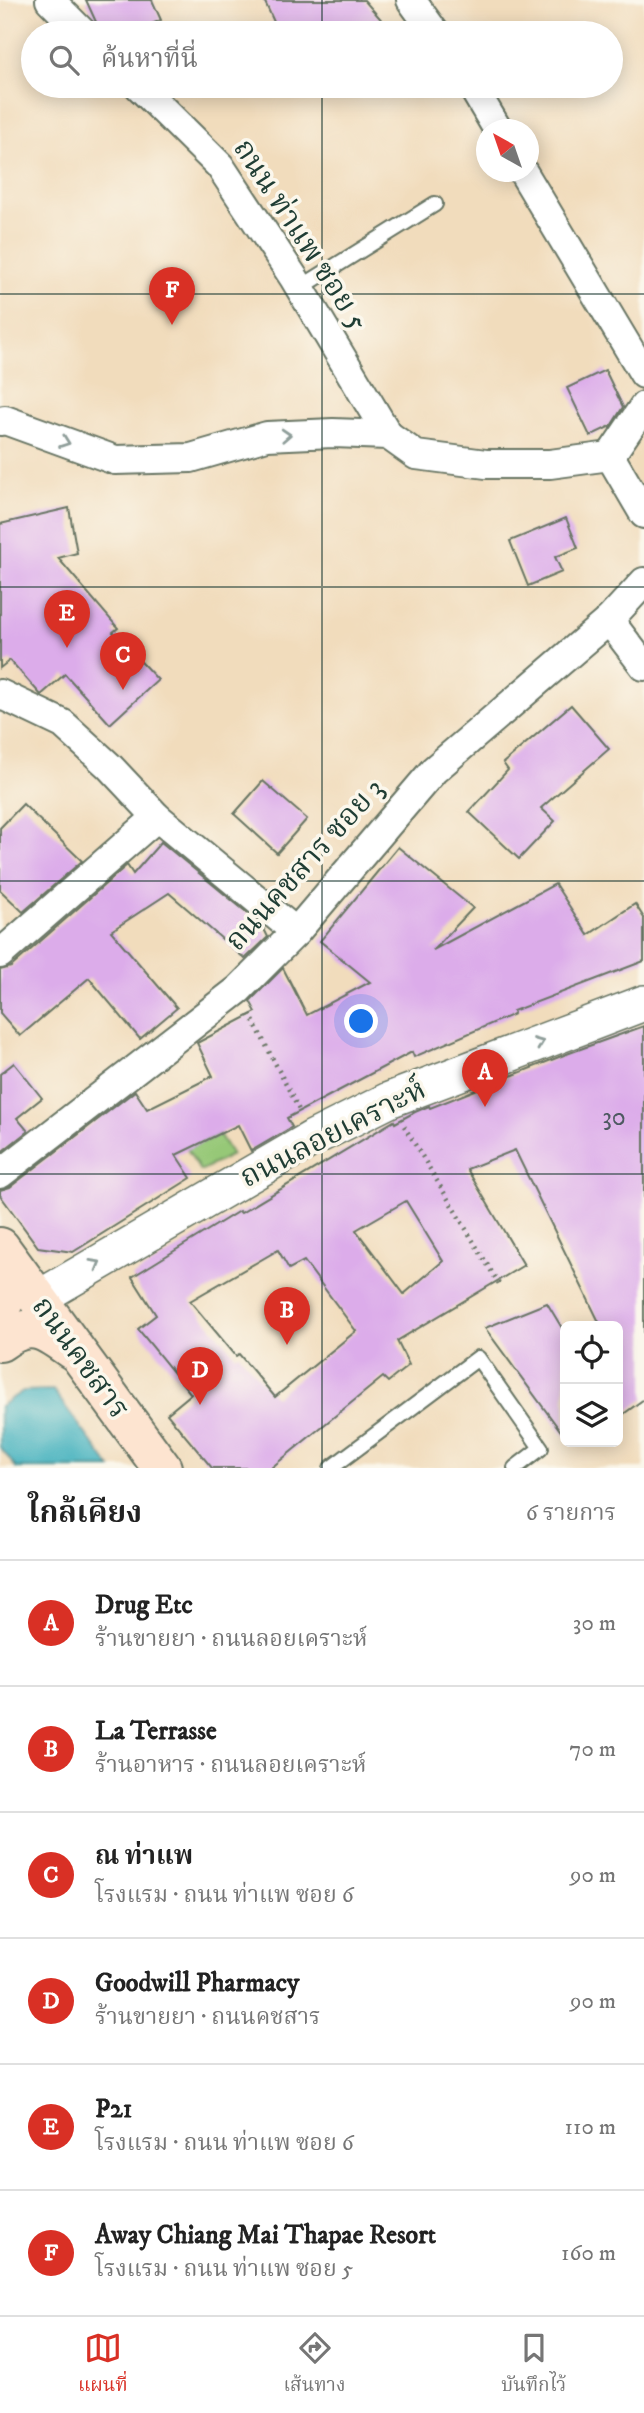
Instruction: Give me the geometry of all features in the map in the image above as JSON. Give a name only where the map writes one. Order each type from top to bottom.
[{"type":"main road","name":"ถนนคชสาร","points":[[5,1254],[162,1468]]},
{"type":"main road","points":[[0,1306],[7,1299],[12,1283],[5,1254]]},
{"type":"main road","points":[[0,1342],[13,1332],[30,1328],[48,1332],[77,1354]]},
{"type":"street","points":[[50,0],[71,21]]},
{"type":"street","points":[[411,0],[426,21]]},
{"type":"street","name":"ถนน ท่าแพ ซอย 5","points":[[151,98],[220,166],[300,288],[388,435]]},
{"type":"street","points":[[479,98],[492,119]]},
{"type":"street","points":[[529,182],[644,374]]},
{"type":"street","points":[[0,421],[5,420],[115,460],[191,458],[267,436],[333,433],[388,435],[416,455],[486,464],[550,464],[610,456],[644,406]]},
{"type":"street","points":[[610,456],[644,514]]},
{"type":"street","name":"ถนนคชสาร ซอย 3","points":[[0,1174],[238,990],[296,932],[435,770],[609,620],[644,582]]},
{"type":"street","points":[[609,620],[644,666]]},
{"type":"street","points":[[0,694],[63,724],[157,817],[296,932]]},
{"type":"street","points":[[0,954],[157,817]]},
{"type":"street","name":"ถนนลอยเคราะห์","points":[[37,1299],[313,1138],[388,1100],[644,1003]]},
{"type":"lane","points":[[300,288],[435,204]]},
{"type":"lane","points":[[331,1468],[478,1358],[541,1448],[515,1468]]},
{"type":"path","points":[[238,990],[313,1138]]},
{"type":"path","points":[[388,1100],[499,1284]]},
{"type":"green space","points":[[219,1134],[232,1155],[200,1171],[187,1149]]},
{"type":"water","points":[[53,1390],[111,1468],[16,1468],[0,1447],[0,1406],[23,1391]]},
{"type":"building","points":[[86,0],[152,0],[161,20],[159,21],[96,21]]},
{"type":"building","points":[[264,0],[364,0],[382,21],[274,21]]},
{"type":"building","points":[[605,370],[623,407],[611,426],[590,436],[567,388]]},
{"type":"building","points":[[69,508],[77,553],[58,558],[118,628],[113,632],[158,680],[110,724],[65,674],[41,695],[10,660],[0,668],[0,524]]},
{"type":"building","points":[[566,518],[578,548],[555,557],[562,572],[528,586],[510,541]]},
{"type":"building","points":[[571,705],[609,749],[541,808],[555,821],[519,859],[469,812],[508,770],[503,763]]},
{"type":"building","points":[[263,781],[307,819],[277,853],[234,814]]},
{"type":"building","points":[[23,804],[82,861],[23,912],[0,890],[0,828]]},
{"type":"building","points":[[161,842],[262,925],[268,937],[245,959],[169,893],[111,931],[177,1008],[140,1039],[89,978],[20,1036],[0,1013],[0,970],[11,967],[127,865],[133,874]]},
{"type":"building","points":[[398,847],[473,908],[433,950],[555,884],[588,935],[635,904],[644,918],[644,961],[513,1011],[514,1014],[414,1057],[412,1052],[287,1118],[292,1127],[251,1151],[238,1125],[176,1155],[191,1178],[73,1252],[38,1247],[0,1195],[0,1190],[10,1187],[135,1091],[147,1109],[213,1076],[197,1043],[256,1012],[250,1001],[283,968],[307,1015],[370,982],[320,941]]},
{"type":"building","points":[[644,1026],[644,1399],[623,1414],[623,1321],[599,1321],[515,1150],[467,1169],[524,1265],[397,1341],[409,1365],[388,1382],[383,1377],[271,1468],[212,1468],[167,1414],[191,1394],[138,1329],[156,1315],[132,1277],[394,1121],[395,1123],[429,1106],[430,1108]],"holes":[[[406,1201],[443,1261],[404,1294],[356,1230]],[[278,1250],[289,1269],[304,1261],[356,1331],[275,1397],[190,1301]]]},
{"type":"building","points":[[14,1063],[42,1098],[17,1118],[28,1131],[0,1153],[0,1074]]},
{"type":"building","points":[[547,1303],[560,1325],[560,1430],[485,1328]]},
{"type":"place","name":"Away Chiang Mai Thapae Resort","points":[[172,325]]},
{"type":"place","name":"P21","points":[[67,648]]},
{"type":"place","name":"ณ ท่าแพ","points":[[123,690]]},
{"type":"place","name":"Drug Etc","points":[[485,1107]]},
{"type":"place","name":"La Terrasse","points":[[287,1345]]},
{"type":"place","name":"Goodwill Pharmacy","points":[[200,1405]]}]
